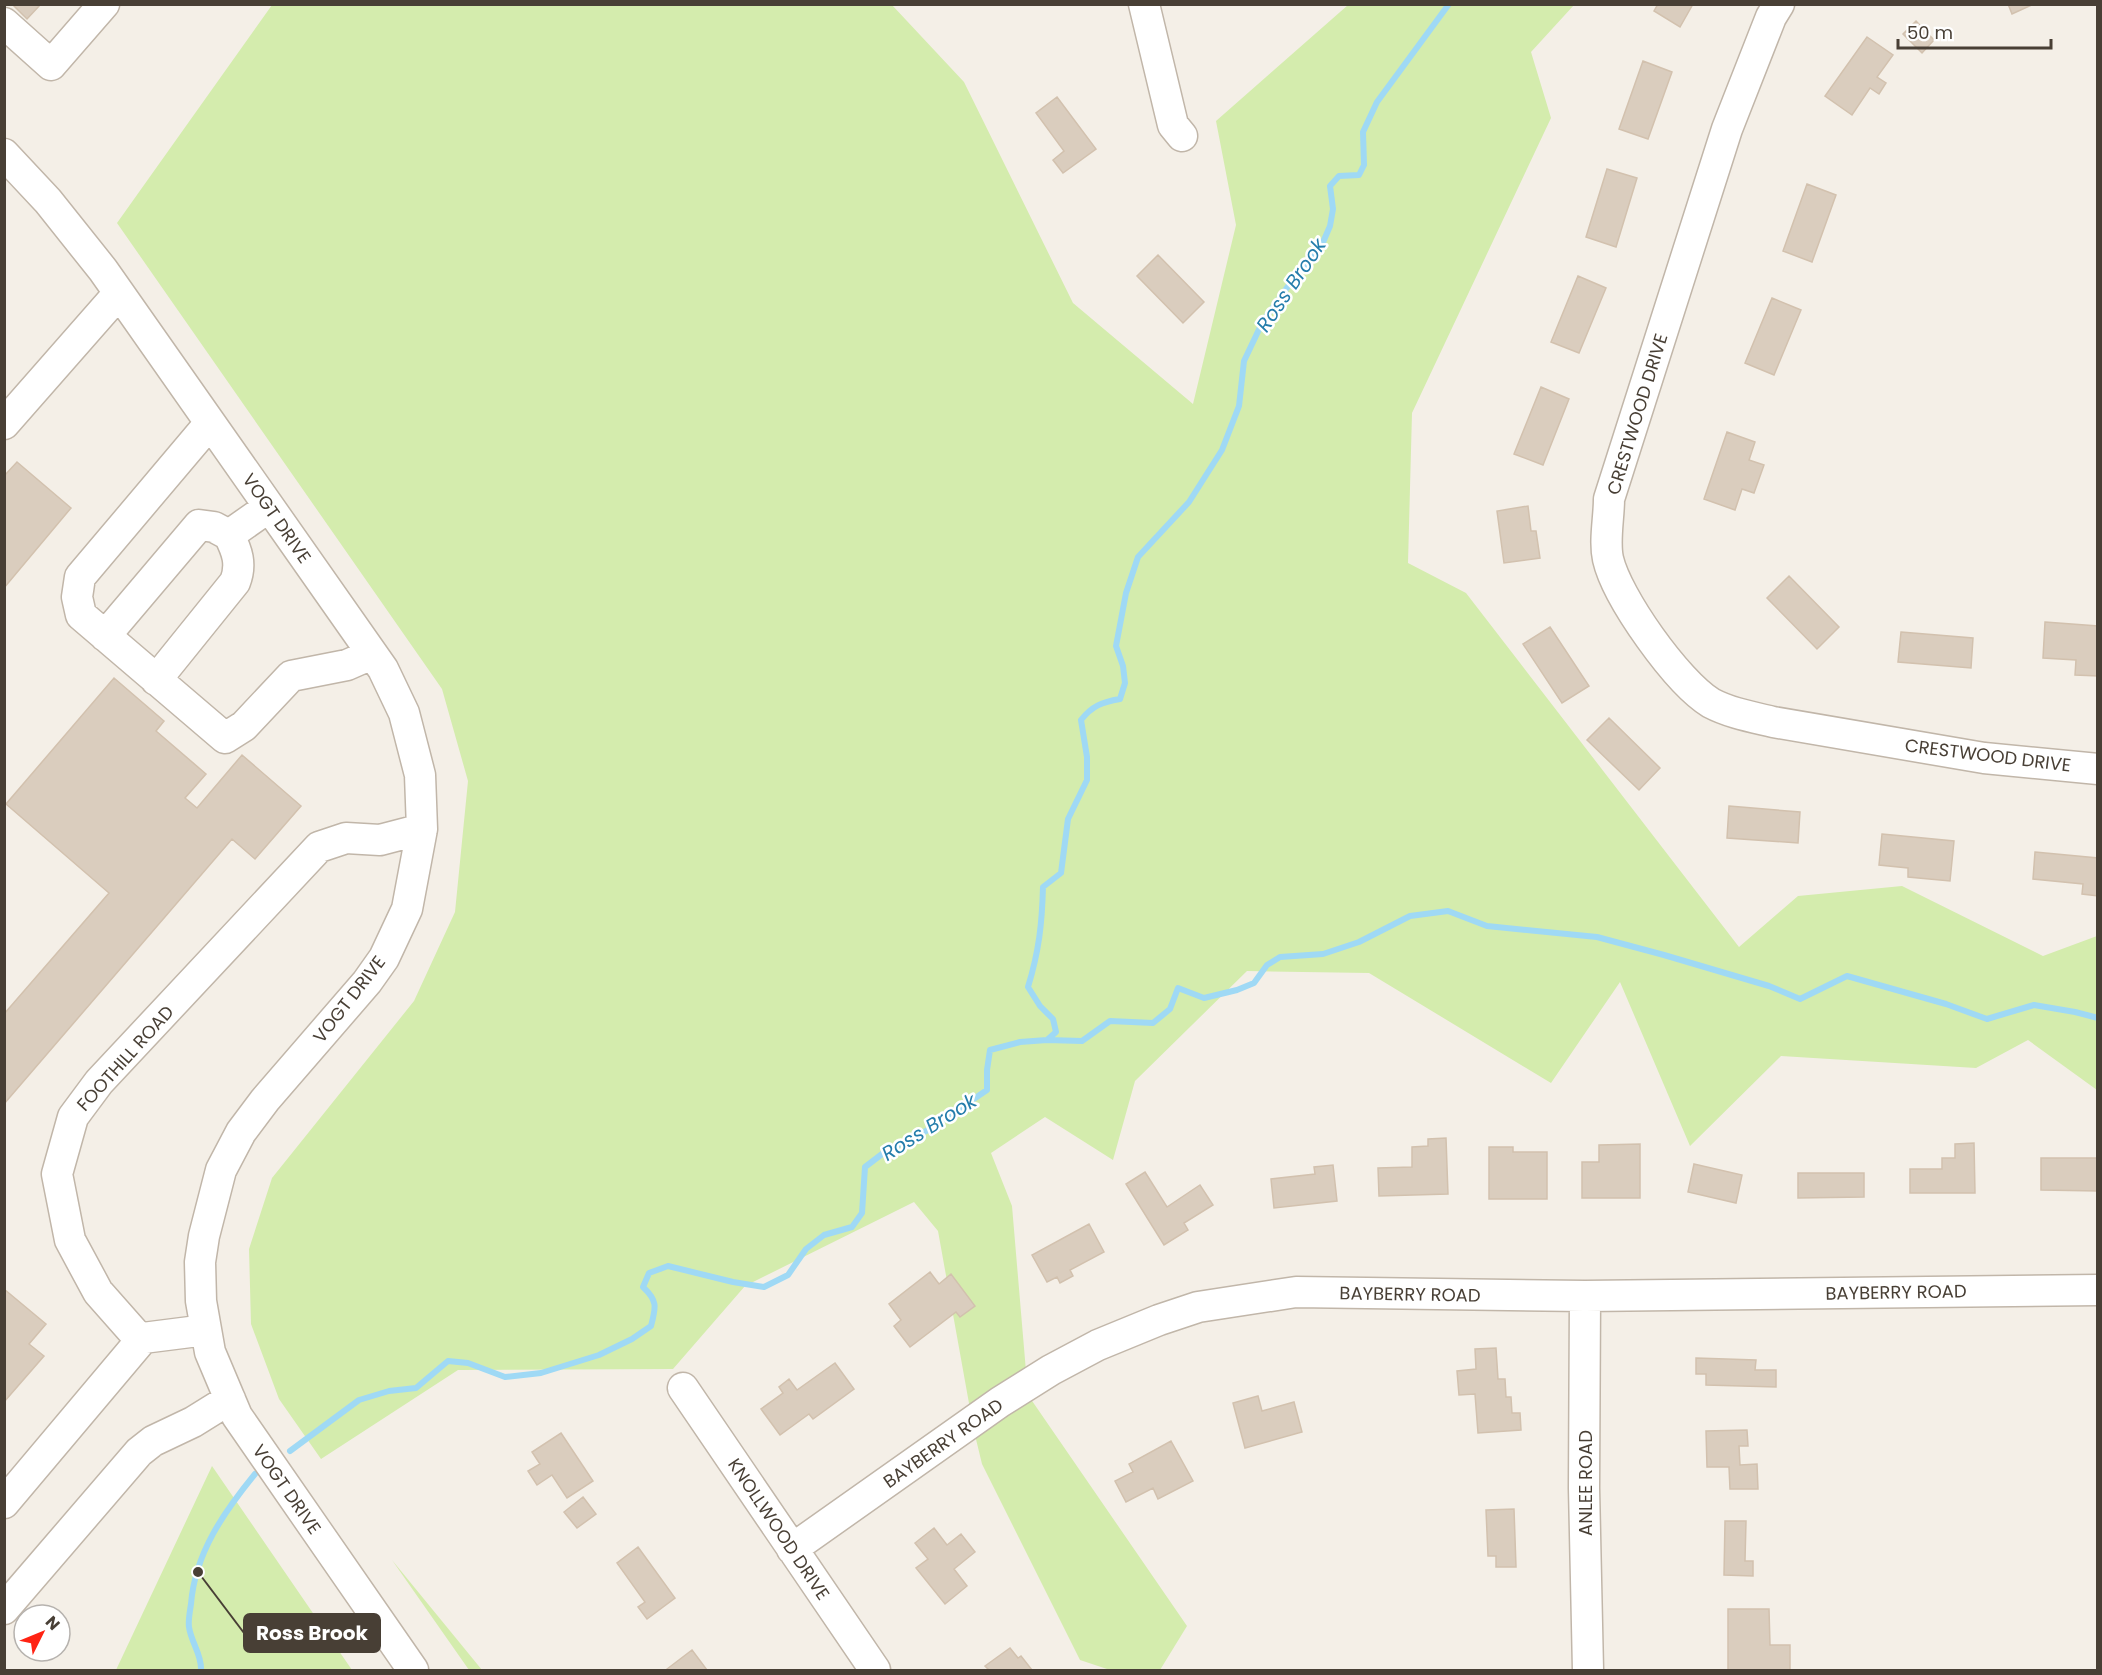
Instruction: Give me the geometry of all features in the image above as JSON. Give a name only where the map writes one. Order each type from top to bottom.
[{"type":"street","points":[[4,23],[51,65],[104,4]]},
{"type":"street","points":[[1144,4],[1173,125],[1182,136]]},
{"type":"street","name":"CRESTWOOD DRIVE","points":[[1779,4],[1771,17],[1727,129],[1609,499],[1607,555],[1613,578],[1628,606],[1665,656],[1691,686],[1711,702],[1738,714],[1984,758],[2097,768]]},
{"type":"street","name":"VOGT DRIVE","points":[[4,154],[48,201],[119,293],[383,669],[404,713],[420,775],[422,829],[407,909],[384,958],[367,982],[265,1100],[241,1132],[221,1170],[204,1236],[200,1262],[201,1301],[210,1352],[237,1416],[413,1671]]},
{"type":"street","points":[[4,424],[119,293]]},
{"type":"street","points":[[210,423],[80,577],[77,597],[81,615],[225,738],[244,726],[291,676],[347,665],[372,654]]},
{"type":"street","points":[[229,535],[269,507]]},
{"type":"street","points":[[105,636],[199,525],[213,527],[229,535],[237,552],[240,570],[236,582],[156,680]]},
{"type":"street","name":"FOOTHILL ROAD","points":[[143,1338],[136,1335],[98,1292],[70,1240],[57,1174],[72,1117],[99,1082],[319,847],[346,838],[380,840],[422,829]]},
{"type":"street","name":"BAYBERRY ROAD","points":[[792,1549],[1000,1402],[1051,1370],[1098,1345],[1198,1307],[1296,1292],[1585,1296],[2097,1290]]},
{"type":"street","name":"ANLEE ROAD","points":[[1585,1296],[1584,1488],[1588,1671]]},
{"type":"street","points":[[4,1503],[143,1338],[206,1330]]},
{"type":"street","name":"KNOLLWOOD DRIVE","points":[[683,1388],[874,1671]]},
{"type":"street","points":[[4,1609],[139,1452],[153,1441],[193,1422],[230,1399]]},
{"type":"green space","points":[[272,5],[892,5],[964,82],[1073,303],[1193,404],[1236,225],[1216,121],[1348,5],[1574,5],[1531,52],[1551,118],[1412,413],[1408,563],[1466,593],[1739,947],[1798,896],[1902,886],[2043,956],[2097,936],[2097,1090],[2028,1040],[1976,1068],[1781,1056],[1690,1146],[1620,982],[1551,1083],[1369,973],[1247,971],[1135,1081],[1113,1160],[1045,1117],[991,1153],[1012,1206],[1028,1395],[1187,1626],[1160,1670],[1110,1670],[1080,1660],[982,1464],[938,1231],[914,1202],[745,1286],[673,1369],[458,1370],[321,1459],[279,1399],[251,1324],[249,1249],[272,1178],[414,1001],[455,912],[468,781],[442,689],[117,223]]},
{"type":"green space","points":[[212,1466],[352,1670],[116,1670]]},
{"type":"green space","points":[[392,1560],[482,1670],[469,1670]]},
{"type":"building","points":[[12,4],[41,4],[27,19]]},
{"type":"building","points":[[1658,4],[1693,4],[1680,27],[1654,11]]},
{"type":"building","points":[[2008,4],[2034,4],[2012,14]]},
{"type":"building","points":[[1916,21],[1934,40],[1922,53],[1903,34]]},
{"type":"building","points":[[1867,37],[1893,55],[1877,77],[1886,83],[1879,94],[1870,88],[1852,115],[1825,96]]},
{"type":"building","points":[[1643,61],[1672,72],[1648,139],[1619,129]]},
{"type":"building","points":[[1057,97],[1096,149],[1063,173],[1053,160],[1064,151],[1036,113]]},
{"type":"building","points":[[1607,169],[1637,178],[1616,247],[1586,237]]},
{"type":"building","points":[[1807,184],[1836,195],[1812,262],[1783,251]]},
{"type":"building","points":[[1158,255],[1204,302],[1183,323],[1137,276]]},
{"type":"building","points":[[1578,276],[1606,288],[1579,353],[1551,342]]},
{"type":"building","points":[[1772,298],[1801,310],[1774,375],[1745,363]]},
{"type":"building","points":[[1541,387],[1569,399],[1543,465],[1514,454]]},
{"type":"building","points":[[1727,432],[1755,442],[1749,460],[1764,465],[1754,493],[1742,489],[1735,510],[1704,499]]},
{"type":"building","points":[[17,462],[71,508],[4,588],[4,476]]},
{"type":"building","points":[[1528,506],[1531,531],[1536,531],[1540,558],[1504,563],[1497,511]]},
{"type":"building","points":[[1789,576],[1839,627],[1817,649],[1767,598]]},
{"type":"building","points":[[2045,622],[2098,626],[2098,676],[2075,675],[2076,660],[2043,658]]},
{"type":"building","points":[[1550,627],[1589,686],[1562,703],[1523,644]]},
{"type":"building","points":[[1901,632],[1973,638],[1971,668],[1898,662]]},
{"type":"building","points":[[114,678],[164,721],[156,731],[206,774],[185,798],[197,808],[242,755],[301,806],[255,859],[232,839],[4,1104],[4,1014],[109,893],[6,804]]},
{"type":"building","points":[[1609,718],[1660,768],[1639,790],[1587,740]]},
{"type":"building","points":[[1729,806],[1800,812],[1798,843],[1727,838]]},
{"type":"building","points":[[1882,834],[1954,841],[1950,881],[1908,877],[1908,868],[1879,865]]},
{"type":"building","points":[[2035,852],[2098,858],[2098,896],[2082,894],[2083,884],[2033,879]]},
{"type":"building","points":[[1446,1138],[1448,1194],[1379,1196],[1378,1168],[1412,1167],[1412,1147],[1428,1146],[1428,1139]]},
{"type":"building","points":[[1974,1143],[1975,1193],[1910,1193],[1910,1169],[1942,1169],[1942,1158],[1955,1158],[1955,1144]]},
{"type":"building","points":[[1640,1144],[1640,1198],[1582,1198],[1582,1162],[1599,1162],[1599,1145]]},
{"type":"building","points":[[1489,1147],[1513,1147],[1513,1152],[1547,1152],[1547,1199],[1489,1199]]},
{"type":"building","points":[[2041,1158],[2098,1158],[2098,1191],[2041,1190]]},
{"type":"building","points":[[1694,1164],[1742,1175],[1736,1203],[1688,1192]]},
{"type":"building","points":[[1333,1165],[1337,1201],[1274,1208],[1271,1179],[1315,1174],[1314,1167]]},
{"type":"building","points":[[1145,1172],[1167,1207],[1200,1185],[1213,1205],[1184,1223],[1188,1230],[1164,1245],[1126,1184]]},
{"type":"building","points":[[1798,1173],[1864,1173],[1864,1197],[1798,1198]]},
{"type":"building","points":[[1089,1224],[1104,1252],[1070,1270],[1073,1276],[1060,1283],[1057,1277],[1047,1282],[1032,1255]]},
{"type":"building","points":[[930,1272],[939,1284],[951,1274],[975,1306],[960,1317],[956,1312],[910,1347],[894,1326],[901,1320],[889,1304]]},
{"type":"building","points":[[4,1289],[46,1324],[29,1344],[44,1356],[4,1402]]},
{"type":"building","points":[[1496,1348],[1498,1379],[1505,1379],[1506,1397],[1511,1397],[1512,1413],[1520,1413],[1521,1430],[1478,1433],[1475,1394],[1459,1395],[1457,1371],[1476,1369],[1475,1349]]},
{"type":"building","points":[[1696,1358],[1756,1360],[1755,1370],[1776,1370],[1776,1387],[1706,1385],[1706,1374],[1696,1374]]},
{"type":"building","points":[[835,1363],[854,1389],[813,1419],[809,1414],[780,1435],[761,1409],[783,1393],[779,1387],[789,1379],[797,1390]]},
{"type":"building","points":[[1258,1396],[1262,1411],[1294,1402],[1302,1432],[1245,1448],[1233,1403]]},
{"type":"building","points":[[1747,1430],[1748,1446],[1739,1446],[1740,1465],[1757,1464],[1758,1489],[1730,1489],[1729,1467],[1707,1467],[1706,1431]]},
{"type":"building","points":[[561,1433],[593,1481],[567,1498],[552,1475],[537,1485],[528,1471],[540,1464],[532,1452]]},
{"type":"building","points":[[1171,1441],[1193,1481],[1158,1499],[1153,1488],[1126,1502],[1115,1481],[1133,1472],[1129,1464]]},
{"type":"building","points":[[583,1497],[596,1514],[577,1528],[564,1512]]},
{"type":"building","points":[[1514,1509],[1516,1567],[1496,1567],[1496,1556],[1488,1556],[1486,1510]]},
{"type":"building","points":[[1725,1521],[1746,1521],[1745,1561],[1753,1561],[1753,1576],[1724,1575]]},
{"type":"building","points":[[934,1528],[947,1545],[961,1534],[975,1552],[954,1569],[967,1586],[945,1604],[916,1568],[928,1559],[915,1543]]},
{"type":"building","points":[[638,1547],[675,1598],[647,1619],[638,1607],[645,1602],[617,1563]]},
{"type":"building","points":[[1728,1609],[1769,1609],[1770,1645],[1790,1645],[1790,1670],[1728,1670]]},
{"type":"building","points":[[1010,1648],[1018,1658],[1021,1656],[1032,1670],[989,1670],[985,1666]]},
{"type":"building","points":[[692,1650],[707,1670],[667,1669]]},
{"type":"waterway","name":"Ross Brook","points":[[290,1451],[359,1400],[389,1391],[416,1388],[448,1361],[468,1363],[505,1377],[541,1373],[599,1355],[632,1339],[651,1326],[653,1319],[655,1309],[653,1300],[643,1287],[649,1273],[668,1266],[764,1287],[788,1275],[806,1249],[824,1235],[852,1227],[862,1213],[865,1167],[886,1151],[928,1130],[987,1090],[990,1050],[1020,1042],[1047,1040],[1056,1032],[1053,1019],[1040,1006],[1028,987],[1039,937],[1043,887],[1061,873],[1068,819],[1087,780],[1087,757],[1081,720],[1098,705],[1120,699],[1125,683],[1123,666],[1116,646],[1126,593],[1138,557],[1189,502],[1222,450],[1239,406],[1244,361],[1263,321],[1294,278],[1321,247],[1330,226],[1333,209],[1330,186],[1339,176],[1359,175],[1364,165],[1363,132],[1377,102],[1449,4]]},
{"type":"waterway","points":[[1047,1040],[1082,1041],[1110,1021],[1153,1023],[1170,1009],[1178,988],[1204,998],[1237,990],[1254,983],[1267,965],[1280,957],[1323,954],[1359,942],[1410,916],[1448,911],[1487,926],[1597,937],[1769,986],[1800,999],[1847,976],[1946,1004],[1987,1019],[2034,1005],[2098,1018]]},
{"type":"waterway","name":"Ross Brook","points":[[201,1670],[200,1659],[189,1624],[198,1568],[222,1518],[255,1474]]},
{"type":"place","name":"Ross Brook","points":[[198,1572]]}]
